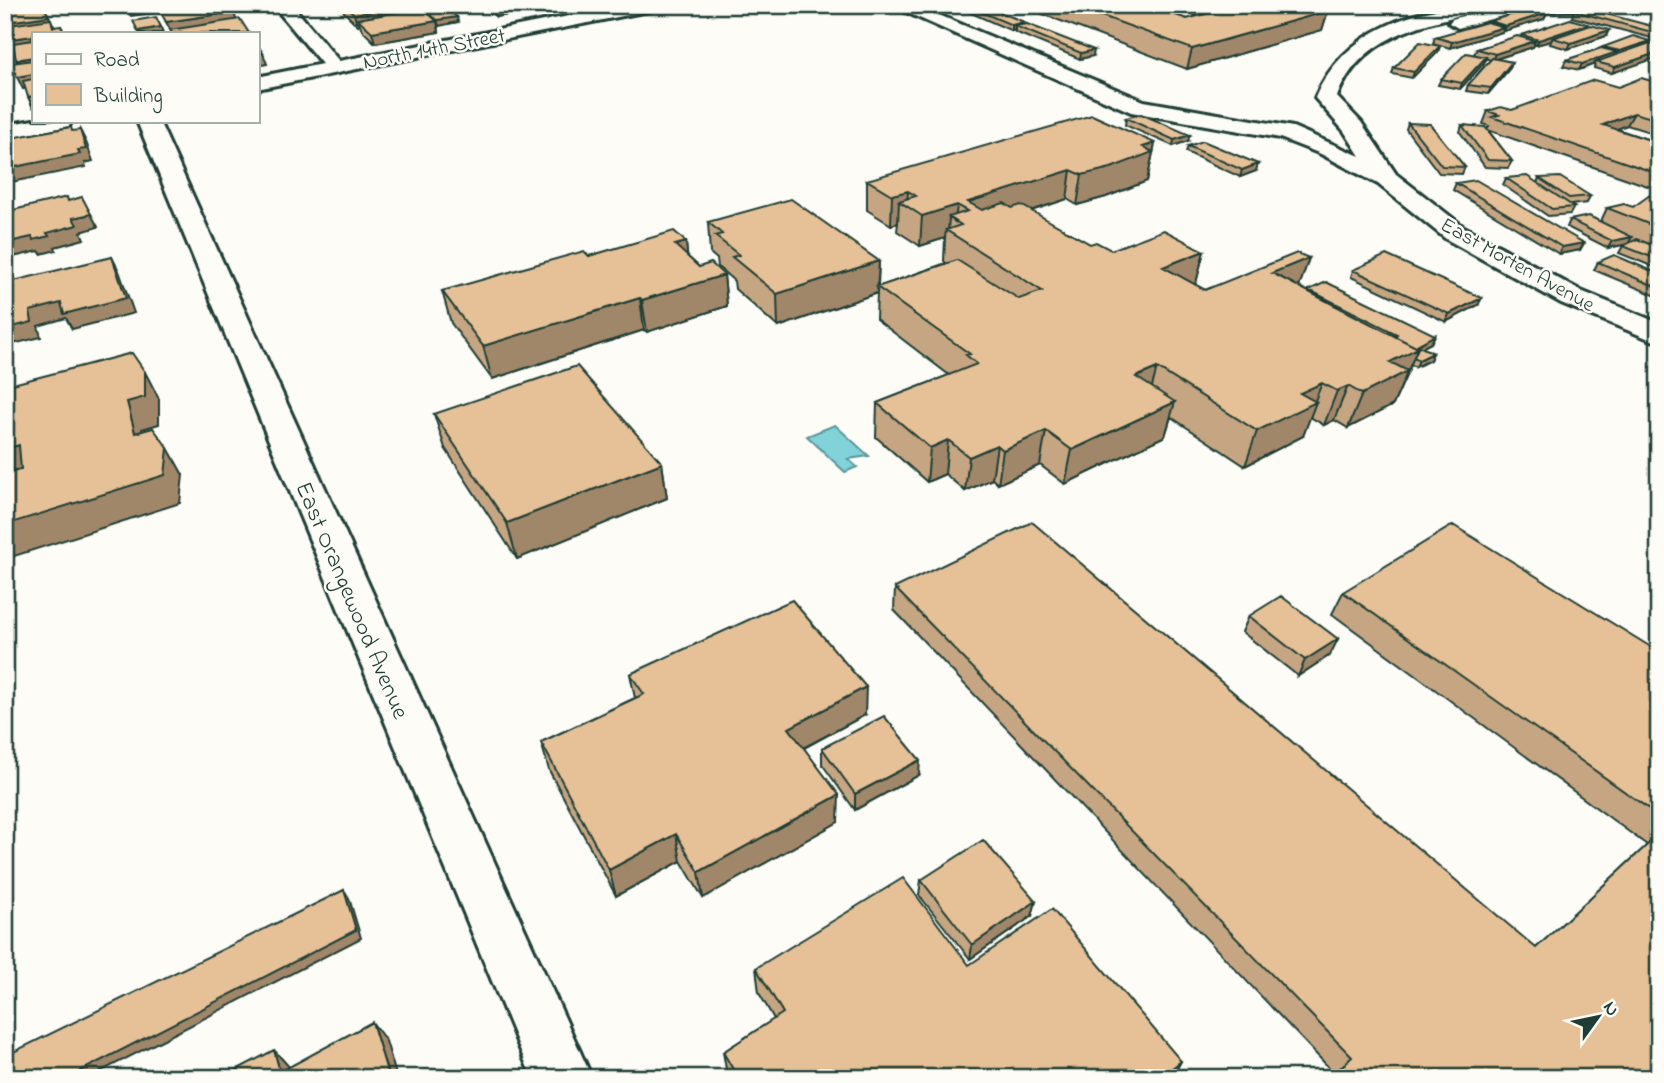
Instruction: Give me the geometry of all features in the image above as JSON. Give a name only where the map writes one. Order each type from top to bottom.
[{"type":"street","points":[[282,5],[335,68]]},
{"type":"street","name":"North 14th Street","points":[[259,83],[653,5]]},
{"type":"street","name":"East Morten Avenue","points":[[899,5],[1097,92],[1139,107],[1285,132],[1329,149],[1387,179],[1428,214],[1495,256],[1571,297],[1659,334]]},
{"type":"street","points":[[1353,127],[1326,98],[1335,73],[1361,47],[1391,32],[1481,5]]},
{"type":"street","points":[[1378,61],[1386,52],[1414,38],[1459,23],[1516,7],[1576,5]]},
{"type":"street","points":[[1353,127],[1358,99]]},
{"type":"street","name":"East Morten Avenue","points":[[1165,112],[1255,116],[1353,127],[1387,179]]},
{"type":"street","points":[[5,132],[56,122]]},
{"type":"street","name":"East Orangewood Avenue","points":[[148,122],[313,508],[562,1078]]},
{"type":"water","points":[[835,425],[869,456],[848,459],[857,467],[845,472],[807,436]]},
{"type":"building","points":[[43,5],[49,16],[7,22],[5,19],[5,11]]},
{"type":"building","points":[[126,5],[149,5],[151,7],[128,11]]},
{"type":"building","points":[[183,5],[229,5],[234,12],[166,22],[159,9]]},
{"type":"building","points":[[345,5],[407,5],[354,14]]},
{"type":"building","points":[[964,5],[982,5],[1024,22],[1012,25]]},
{"type":"building","points":[[1072,5],[1146,5],[1187,19],[1232,7],[1227,5],[1309,5],[1328,11],[1192,49]]},
{"type":"building","points":[[422,8],[437,21],[372,32],[358,19]]},
{"type":"building","points":[[446,8],[457,17],[437,20],[426,11]]},
{"type":"building","points":[[1584,8],[1659,28],[1659,34],[1574,11]]},
{"type":"building","points":[[1530,9],[1547,13],[1506,26],[1490,21]]},
{"type":"building","points":[[156,17],[161,27],[138,31],[133,21]]},
{"type":"building","points":[[51,19],[53,27],[61,26],[63,31],[32,32],[32,36],[11,39],[9,25]]},
{"type":"building","points":[[240,19],[248,32],[171,32],[170,30]]},
{"type":"building","points":[[1570,19],[1587,24],[1539,40],[1522,35]]},
{"type":"building","points":[[1487,22],[1504,27],[1452,42],[1435,37]]},
{"type":"building","points":[[1027,24],[1094,50],[1081,53],[1015,26]]},
{"type":"building","points":[[1591,25],[1609,30],[1571,43],[1553,38]]},
{"type":"building","points":[[1517,36],[1535,41],[1495,54],[1477,49]]},
{"type":"building","points":[[1633,36],[1650,41],[1620,51],[1603,47]]},
{"type":"building","points":[[32,40],[32,57],[16,60],[13,43]]},
{"type":"building","points":[[1420,42],[1440,46],[1414,72],[1394,68]]},
{"type":"building","points":[[1650,43],[1659,46],[1659,52],[1615,67],[1596,62]]},
{"type":"building","points":[[1601,48],[1617,52],[1582,64],[1566,60]]},
{"type":"building","points":[[1466,53],[1486,57],[1462,83],[1441,79]]},
{"type":"building","points":[[1492,58],[1512,62],[1491,88],[1468,85]]},
{"type":"building","points":[[32,60],[32,74],[17,77],[12,63]]},
{"type":"building","points":[[1641,78],[1659,83],[1659,120],[1634,113],[1603,125],[1659,143],[1659,174],[1492,117],[1499,115],[1488,111],[1501,107],[1512,110],[1594,80],[1618,87]]},
{"type":"building","points":[[32,79],[32,96],[28,97],[23,81]]},
{"type":"building","points":[[1141,114],[1190,135],[1174,140],[1126,118]]},
{"type":"building","points":[[1092,115],[1155,143],[1143,147],[1153,152],[1111,168],[1082,175],[1071,170],[968,202],[982,210],[1004,203],[1012,208],[1021,205],[1090,244],[1096,242],[1111,250],[1164,230],[1204,251],[1163,267],[1205,290],[1297,253],[1309,258],[1272,273],[1418,348],[1390,362],[1408,371],[1362,394],[1348,386],[1337,391],[1322,383],[1300,393],[1316,402],[1257,431],[1157,368],[1136,377],[1175,402],[1072,450],[1046,431],[1003,450],[997,445],[969,457],[948,440],[930,448],[877,403],[977,364],[966,355],[970,354],[877,287],[957,260],[1019,299],[1042,291],[946,230],[961,225],[949,217],[968,211],[957,205],[922,216],[899,201],[916,196],[908,191],[892,195],[867,180]]},
{"type":"building","points":[[1408,123],[1430,124],[1465,167],[1442,166]]},
{"type":"building","points":[[1462,125],[1485,127],[1512,161],[1488,160]]},
{"type":"building","points":[[71,127],[72,131],[80,130],[86,149],[78,150],[80,154],[5,169],[5,139]]},
{"type":"building","points":[[1203,141],[1258,164],[1242,170],[1188,146]]},
{"type":"building","points":[[1527,176],[1574,207],[1552,209],[1506,178]]},
{"type":"building","points":[[1560,177],[1590,196],[1569,198],[1539,178]]},
{"type":"building","points":[[1476,180],[1584,243],[1562,247],[1456,183]]},
{"type":"building","points":[[1650,195],[1659,195],[1659,228],[1607,208],[1624,204],[1633,207]]},
{"type":"building","points":[[67,197],[68,201],[82,197],[91,214],[73,218],[77,225],[47,233],[49,236],[5,243],[5,212]]},
{"type":"building","points":[[791,199],[879,261],[777,294],[732,257],[739,255],[715,236],[722,234],[708,222]]},
{"type":"building","points":[[1589,216],[1632,237],[1612,241],[1570,220]]},
{"type":"building","points":[[674,231],[686,242],[675,245],[699,267],[711,263],[724,275],[483,346],[442,291],[584,251],[589,256]]},
{"type":"building","points":[[1637,239],[1659,248],[1659,260],[1623,246]]},
{"type":"building","points":[[1386,255],[1482,298],[1449,314],[1353,270]]},
{"type":"building","points":[[1614,255],[1659,274],[1659,288],[1598,262]]},
{"type":"building","points":[[112,257],[126,298],[64,314],[61,303],[30,311],[32,322],[5,329],[5,283]]},
{"type":"building","points":[[1326,282],[1435,335],[1417,345],[1433,353],[1419,360],[1414,357],[1418,348],[1394,336],[1397,334],[1309,290]]},
{"type":"building","points":[[132,353],[145,372],[145,397],[127,402],[135,433],[153,428],[168,448],[165,475],[5,525],[5,473],[21,469],[19,445],[5,449],[5,386]]},
{"type":"building","points":[[577,366],[662,463],[507,523],[434,414]]},
{"type":"building","points":[[1032,522],[1536,948],[1659,834],[1659,1078],[1347,1078],[1339,1069],[1352,1057],[895,588]]},
{"type":"building","points":[[1453,525],[1659,652],[1659,816],[1343,592]]},
{"type":"building","points":[[1281,596],[1338,639],[1305,660],[1249,616]]},
{"type":"building","points":[[792,600],[866,687],[789,728],[839,795],[699,872],[676,834],[609,870],[541,742],[644,694],[630,674]]},
{"type":"building","points":[[884,716],[920,760],[855,794],[822,748]]},
{"type":"building","points":[[983,840],[1036,901],[972,945],[921,880]]},
{"type":"building","points":[[903,878],[969,965],[1052,909],[1181,1061],[1160,1078],[738,1078],[723,1052],[783,1013],[756,968]]},
{"type":"building","points":[[344,890],[356,930],[67,1078],[5,1078],[5,1056]]},
{"type":"building","points":[[372,1022],[389,1078],[221,1078],[274,1050],[280,1072]]}]
